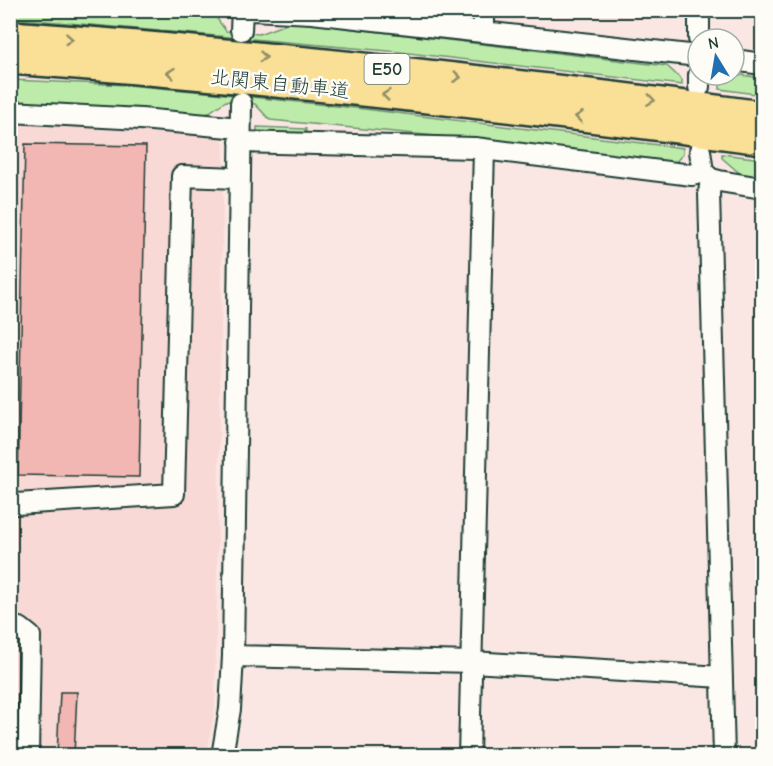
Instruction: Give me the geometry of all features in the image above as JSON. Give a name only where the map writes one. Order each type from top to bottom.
[{"type":"highway","name":"北関東自動車道","points":[[10,35],[331,63],[629,97],[762,115]]},
{"type":"highway","name":"北関東自動車道","points":[[10,60],[105,67],[373,94],[762,140]]},
{"type":"highway","points":[[10,66],[105,67]]},
{"type":"street","points":[[252,10],[312,13],[686,55]]},
{"type":"street","points":[[484,10],[484,31]]},
{"type":"street","points":[[699,10],[699,27]]},
{"type":"street","points":[[746,62],[762,64]]},
{"type":"street","points":[[222,756],[230,709],[233,656],[241,103]]},
{"type":"street","points":[[10,112],[141,119],[240,135],[484,149],[707,176],[762,188]]},
{"type":"street","points":[[469,756],[484,149]]},
{"type":"street","points":[[700,151],[709,193],[724,756]]},
{"type":"street","points":[[10,502],[16,504],[174,494],[182,176],[239,178]]},
{"type":"street","points":[[10,628],[20,628],[30,636],[28,756]]},
{"type":"street","points":[[233,656],[472,662],[722,677]]},
{"type":"shaded area","points":[[10,119],[216,133],[224,143],[215,706],[207,755],[11,755]]},
{"type":"green space","points":[[10,11],[213,13],[226,31],[259,34],[291,22],[313,24],[667,66],[682,80],[682,85],[400,52],[11,18]]},
{"type":"green space","points":[[746,76],[762,78],[762,95],[720,89],[720,87],[746,87]]},
{"type":"green space","points":[[11,80],[127,85],[364,109],[683,148],[683,154],[672,166],[478,140],[270,120],[255,104],[226,101],[202,117],[11,106]]},
{"type":"green space","points":[[257,127],[306,129],[305,138],[257,137]]},
{"type":"green space","points":[[722,154],[762,159],[762,179],[743,176],[722,158]]},
{"type":"building","points":[[25,144],[146,146],[139,477],[18,475]]},
{"type":"building","points":[[60,692],[77,692],[74,756],[57,756]]}]
